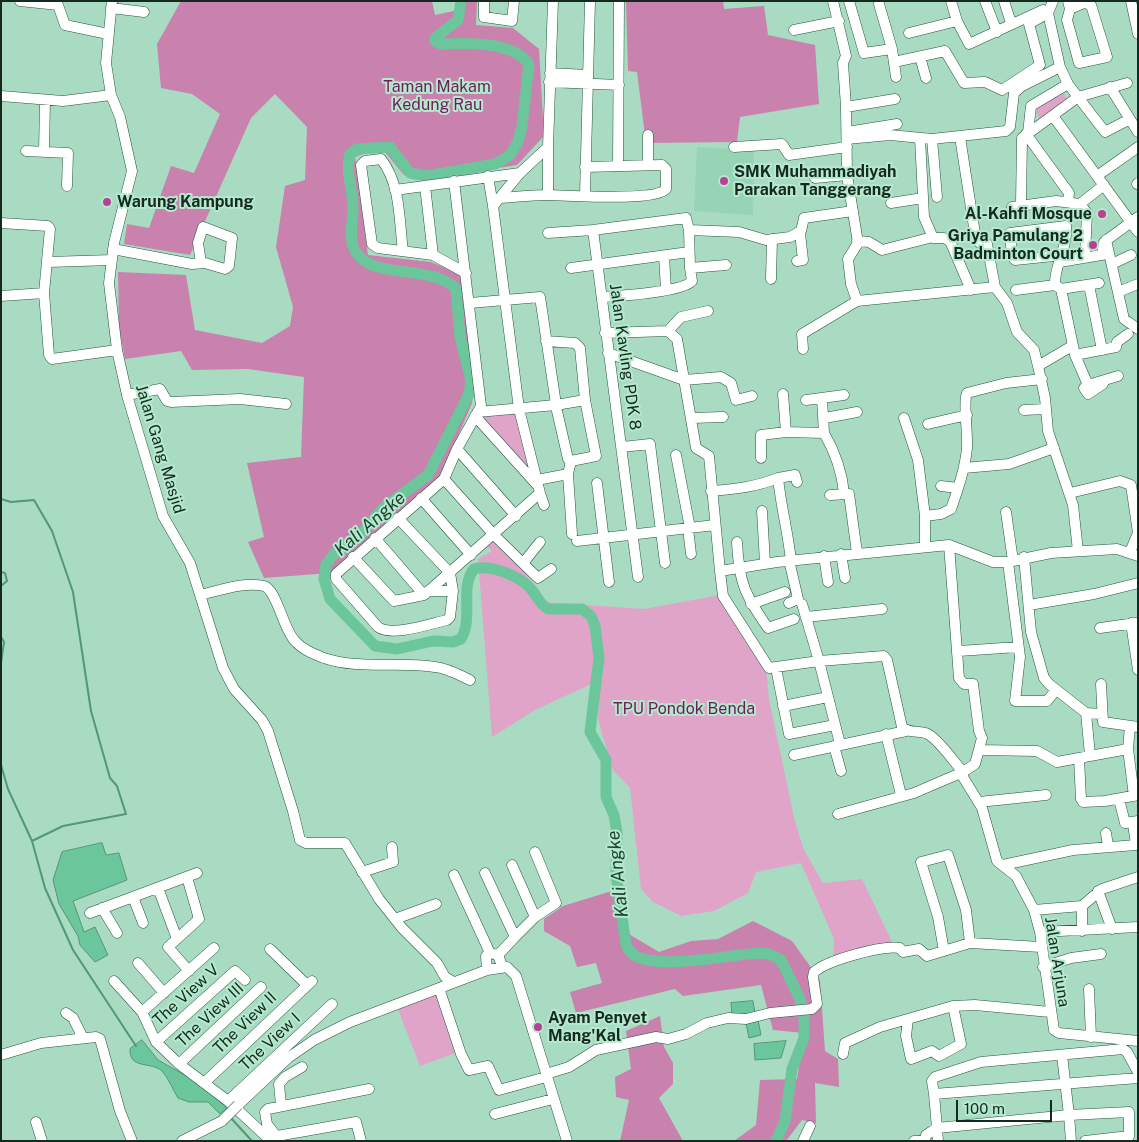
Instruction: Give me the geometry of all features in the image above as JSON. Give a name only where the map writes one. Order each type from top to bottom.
[{"type":"street","points":[[20,1],[58,3],[65,25],[108,34]]},
{"type":"street","points":[[484,1],[484,17],[512,21],[514,1]]},
{"type":"street","points":[[548,195],[549,77],[553,1]]},
{"type":"street","points":[[585,196],[590,1]]},
{"type":"street","points":[[618,166],[619,1]]},
{"type":"street","points":[[833,1],[846,56],[843,63],[847,175],[857,242],[848,258],[851,284],[857,301]]},
{"type":"street","points":[[849,1],[864,53],[892,49]]},
{"type":"street","points":[[951,1],[957,21],[969,44],[997,32],[1011,23],[1050,7]]},
{"type":"street","points":[[986,1],[997,32]]},
{"type":"street","points":[[1131,1],[1137,30]]},
{"type":"street","points":[[1006,2],[1011,23]]},
{"type":"street","points":[[1093,2],[1106,57],[1079,63],[1067,20],[1069,5],[1093,2]]},
{"type":"street","points":[[112,4],[144,12]]},
{"type":"street","name":"Jalan Gang Masjid","points":[[112,4],[106,63],[111,95],[120,117],[132,170],[112,255],[109,293],[117,350],[127,395],[163,516],[187,557],[227,677],[245,703],[262,720],[268,731],[300,840],[304,843],[345,843],[374,893],[437,963],[445,977],[452,981]]},
{"type":"street","points":[[879,4],[892,49],[896,77]]},
{"type":"street","points":[[894,62],[945,51],[964,83],[985,82],[1002,90],[1040,65],[1030,24],[1050,7]]},
{"type":"street","points":[[1050,7],[1060,67],[1068,84],[1105,132],[1130,119]]},
{"type":"street","points":[[794,30],[838,21]]},
{"type":"street","points":[[909,33],[957,21]]},
{"type":"street","points":[[920,57],[926,78]]},
{"type":"street","points":[[847,140],[890,135],[932,139],[1008,130],[1014,93],[1022,86],[1060,67]]},
{"type":"street","points":[[549,77],[587,79],[619,84]]},
{"type":"street","points":[[1085,256],[1087,215],[1080,204],[1068,201],[1017,206],[1022,139],[1078,97],[1110,86],[1127,83]]},
{"type":"street","points":[[1068,84],[1031,106],[1027,134],[1069,193],[1068,201]]},
{"type":"street","points":[[1110,86],[1138,132]]},
{"type":"street","points":[[1,96],[46,101],[82,100],[111,95]]},
{"type":"street","points":[[846,107],[895,99]]},
{"type":"street","points":[[44,152],[46,101]]},
{"type":"street","points":[[1053,116],[1104,185],[1134,219],[1138,232]]},
{"type":"street","points":[[734,147],[782,144],[790,154],[847,140],[897,124]]},
{"type":"street","points":[[648,134],[648,165]]},
{"type":"street","points":[[960,137],[976,240],[987,244],[995,287],[1007,303],[1018,332],[1034,350],[1042,379],[1048,431],[1073,504],[1078,551]]},
{"type":"street","points":[[920,138],[924,217],[932,238]]},
{"type":"street","points":[[932,139],[937,197]]},
{"type":"street","points":[[1097,176],[1138,147]]},
{"type":"street","points":[[493,206],[520,173],[548,148]]},
{"type":"street","points":[[26,151],[68,153],[66,186]]},
{"type":"street","points":[[402,251],[395,190],[391,174],[381,159],[363,162],[372,244],[378,248],[433,255],[466,273]]},
{"type":"street","points":[[501,198],[548,195],[639,196],[662,193],[666,189],[666,169],[662,165],[585,167]]},
{"type":"street","points":[[395,190],[520,173]]},
{"type":"street","points":[[815,178],[847,175]]},
{"type":"street","points":[[488,176],[506,299],[519,409],[544,505]]},
{"type":"street","points":[[398,518],[450,573],[453,591],[450,616],[447,620],[384,631],[378,627],[336,579],[337,571],[398,518],[444,479],[457,448],[482,403],[454,181]]},
{"type":"street","points":[[1080,204],[1104,185]]},
{"type":"street","points":[[425,186],[433,255]]},
{"type":"street","points":[[890,203],[922,198]]},
{"type":"street","points":[[797,261],[804,260],[800,233],[804,218],[853,211]]},
{"type":"street","points":[[548,233],[593,230],[686,218],[689,230],[691,282],[666,290],[602,298]]},
{"type":"street","points":[[1134,219],[1102,243],[1112,264],[1127,322],[1138,329]]},
{"type":"street","points":[[1,223],[48,226],[50,229],[44,293],[49,355],[52,358],[117,350]]},
{"type":"street","points":[[1106,254],[1062,259],[1015,260],[1012,256],[1010,233],[1066,226],[1062,259],[1056,270],[1058,287],[1074,351],[1088,385],[1084,388],[1088,394],[1101,386],[1105,380],[1118,376]]},
{"type":"street","points":[[48,262],[112,255],[192,264],[201,263],[227,268],[232,238],[203,228],[198,243],[201,263]]},
{"type":"street","name":"Jalan Kavling PDK 8","points":[[593,230],[638,578]]},
{"type":"street","points":[[689,230],[739,232],[761,240],[790,237],[800,233]]},
{"type":"street","points":[[857,242],[868,242],[882,250],[932,238],[936,240],[944,238],[950,241],[971,290]]},
{"type":"street","points":[[771,279],[772,239]]},
{"type":"street","points":[[571,268],[689,252]]},
{"type":"street","points":[[1112,264],[1131,255]]},
{"type":"street","points":[[664,256],[666,290]]},
{"type":"street","points":[[690,268],[726,265]]},
{"type":"street","points":[[1016,290],[1094,284],[1102,350]]},
{"type":"street","points":[[1118,292],[1138,284]]},
{"type":"street","points":[[803,349],[802,333],[857,301],[995,287]]},
{"type":"street","points":[[1,296],[44,293]]},
{"type":"street","points":[[470,302],[539,296],[556,405],[568,459],[571,461]]},
{"type":"street","points":[[605,333],[668,331],[682,317],[708,311]]},
{"type":"street","points":[[1127,322],[1138,317]]},
{"type":"street","points":[[668,331],[678,342],[696,448],[709,456],[723,596],[773,668],[789,734],[835,725]]},
{"type":"street","points":[[1038,366],[1074,351],[1102,350],[1116,347],[1117,342],[1128,334]]},
{"type":"street","points":[[546,341],[579,345],[585,400],[596,456],[571,461]]},
{"type":"street","points":[[608,353],[684,380],[721,377],[731,383],[736,400],[752,396]]},
{"type":"street","points":[[925,516],[941,514],[951,510],[964,468],[968,416],[965,397],[969,391],[1006,383],[1042,379]]},
{"type":"street","points":[[127,395],[160,389],[167,401],[172,402],[240,395],[286,404]]},
{"type":"street","points":[[783,394],[786,432]]},
{"type":"street","points":[[806,400],[844,395]]},
{"type":"street","points":[[822,399],[825,418],[824,433],[834,450],[843,476],[844,493]]},
{"type":"street","points":[[476,414],[585,400]]},
{"type":"street","points":[[1024,410],[1046,408]]},
{"type":"street","points":[[825,418],[857,412]]},
{"type":"street","points":[[476,414],[539,487]]},
{"type":"street","points":[[692,418],[723,416]]},
{"type":"street","points":[[928,424],[968,416]]},
{"type":"street","points":[[904,418],[918,460],[925,516],[925,546]]},
{"type":"street","points":[[761,458],[760,436],[786,432],[824,433]]},
{"type":"street","points":[[622,446],[650,444],[665,564]]},
{"type":"street","points":[[457,448],[516,516]]},
{"type":"street","points":[[964,468],[1009,464],[1054,448]]},
{"type":"street","points":[[676,455],[689,528],[690,554]]},
{"type":"street","points":[[571,461],[568,474],[575,537],[604,538],[715,525]]},
{"type":"street","points":[[426,593],[516,516],[539,487],[568,474]]},
{"type":"street","points":[[711,490],[738,489],[795,475],[797,482]]},
{"type":"street","points":[[778,478],[782,512],[787,524],[790,560],[798,598],[788,603]]},
{"type":"street","points":[[444,479],[494,535],[539,578],[551,569]]},
{"type":"street","points":[[720,571],[765,563],[841,554],[948,545],[989,561],[1011,562],[1024,558],[1078,551],[1117,549],[1134,554],[1138,533],[1135,486],[1126,481],[1120,481],[1074,492]]},
{"type":"street","points":[[597,483],[609,582]]},
{"type":"street","points":[[941,486],[958,488]]},
{"type":"street","points":[[830,495],[844,493],[850,495],[857,553]]},
{"type":"street","points":[[422,498],[471,555]]},
{"type":"street","points":[[762,511],[765,563]]},
{"type":"street","points":[[1006,512],[1019,660],[1015,702],[1047,701],[1056,690]]},
{"type":"street","points":[[375,538],[426,593]]},
{"type":"street","points":[[524,562],[540,542]]},
{"type":"street","points":[[737,542],[738,568],[744,590],[751,604],[768,628],[794,619]]},
{"type":"street","points":[[838,814],[901,795],[914,793],[963,772],[975,764],[982,738],[979,731],[974,684],[960,682],[959,652],[948,545]]},
{"type":"street","points":[[841,554],[845,578]]},
{"type":"street","points":[[824,556],[828,582]]},
{"type":"street","points":[[353,557],[394,601],[426,593],[453,591]]},
{"type":"street","points":[[1024,558],[1031,632],[1046,682],[1086,713],[1102,714]]},
{"type":"street","points":[[1028,605],[1094,594],[1138,583]]},
{"type":"street","points":[[200,595],[244,586],[263,586],[268,588],[274,595],[286,629],[294,640],[308,651],[326,658],[349,663],[434,666],[470,680]]},
{"type":"street","points":[[751,604],[785,592]]},
{"type":"street","points":[[802,604],[835,725],[841,771]]},
{"type":"street","points":[[806,617],[882,609]]},
{"type":"street","points":[[1100,628],[1135,623],[1138,670]]},
{"type":"street","points":[[959,652],[1018,647]]},
{"type":"street","points":[[773,668],[819,661],[884,656],[902,727],[906,730]]},
{"type":"street","points":[[1079,758],[1083,802],[1136,796],[1128,748],[1134,726],[1103,722],[1102,684]]},
{"type":"street","points":[[783,706],[828,697]]},
{"type":"street","points":[[1086,713],[1090,755]]},
{"type":"street","points":[[794,755],[836,743],[906,730]]},
{"type":"street","name":"Jalan Arjuna","points":[[906,730],[920,731],[930,736],[963,772],[963,777],[979,802],[996,861],[1016,876],[1034,910],[1040,932],[1051,1024],[1056,1032],[1138,1041]]},
{"type":"street","points":[[886,734],[901,795]]},
{"type":"street","points":[[979,750],[1037,751],[1058,762],[1128,748]]},
{"type":"street","points":[[979,802],[1046,795]]},
{"type":"street","points":[[1003,865],[1073,850],[1136,845],[1136,822],[1124,823],[1119,799]]},
{"type":"street","points":[[1106,833],[1108,846]]},
{"type":"street","points":[[362,872],[392,864],[394,860],[392,847]]},
{"type":"street","points":[[487,970],[486,956],[494,954],[556,902],[535,852]]},
{"type":"street","points":[[944,951],[938,917],[921,862],[948,855],[966,910],[970,943]]},
{"type":"street","points":[[512,865],[535,918]]},
{"type":"street","points":[[485,874],[515,937]]},
{"type":"street","points":[[90,913],[192,875],[199,919],[168,948],[189,970]]},
{"type":"street","points":[[454,875],[502,966]]},
{"type":"street","points":[[1034,910],[1082,906],[1098,891],[1138,877]]},
{"type":"street","points":[[158,888],[178,939]]},
{"type":"street","points":[[1098,891],[1112,929]]},
{"type":"street","points":[[132,897],[142,923]]},
{"type":"street","points":[[395,918],[436,904]]},
{"type":"street","points":[[1082,906],[1082,931]]},
{"type":"street","points":[[102,908],[117,933]]},
{"type":"street","points":[[1040,932],[1138,927]]},
{"type":"street","points":[[439,988],[468,1070],[488,1066],[499,1090],[569,1067],[596,1050],[656,1038],[677,1036],[707,1023],[728,1018],[746,1019],[770,1013],[797,1012],[812,1009],[816,1004],[812,977],[818,969],[866,951],[891,946],[900,948],[903,952],[919,949],[927,956],[970,943],[1042,947]]},
{"type":"street","points":[[142,1012],[214,948]]},
{"type":"street","name":"The View II","points":[[204,1083],[309,983],[270,948]]},
{"type":"street","points":[[1043,967],[1071,958],[1101,954]]},
{"type":"street","points":[[138,963],[164,993]]},
{"type":"street","points":[[182,1141],[222,1121],[288,1058],[314,1040],[368,1014],[439,988],[452,981],[502,966],[511,969],[516,976],[567,1141]]},
{"type":"street","name":"The View V","points":[[156,1042],[235,971],[245,980]]},
{"type":"street","points":[[114,981],[142,1012],[156,1042],[179,1064],[276,1139]]},
{"type":"street","name":"The View III","points":[[179,1064],[261,988]]},
{"type":"street","points":[[1089,989],[1091,1037]]},
{"type":"street","name":"The View I","points":[[228,1101],[332,1004]]},
{"type":"street","points":[[843,1054],[845,1043],[880,1027],[953,1006],[975,1005],[1050,1012]]},
{"type":"street","points":[[908,1019],[906,1036],[911,1059],[932,1050],[939,1056],[961,1044],[953,1006]]},
{"type":"street","points":[[66,1013],[73,1018],[83,1038]]},
{"type":"street","points":[[1,1055],[41,1043],[96,1037],[102,1042],[120,1111],[132,1141]]},
{"type":"street","points":[[938,1141],[932,1081],[935,1077],[973,1064],[1124,1050],[1138,1072]]},
{"type":"street","points":[[1062,1055],[1071,1141]]},
{"type":"street","points":[[281,1105],[278,1093],[279,1084],[285,1077],[302,1067]]},
{"type":"street","points":[[934,1094],[1138,1078]]},
{"type":"street","points":[[276,1139],[266,1124],[265,1112],[268,1109],[281,1105],[368,1090]]},
{"type":"street","points":[[495,1114],[553,1099]]},
{"type":"street","points":[[914,1141],[925,1140],[926,1135],[937,1128],[1068,1115],[1129,1112],[1130,1136],[1086,1141]]},
{"type":"street","points":[[36,1122],[42,1141]]},
{"type":"street","points":[[276,1139],[356,1122],[360,1141]]},
{"type":"street","points":[[802,1141],[810,1126]]},
{"type":"shaded area","name":"SMK Muhammadiyah Parakan Tanggerang","points":[[697,147],[754,150],[753,215],[694,211]]},
{"type":"shaded area","points":[[102,843],[106,855],[119,853],[127,880],[73,901],[84,932],[95,927],[108,955],[95,962],[80,945],[78,936],[59,904],[53,880],[62,852]]},
{"type":"shaded area","points":[[753,1001],[755,1013],[732,1015],[731,1003]]},
{"type":"shaded area","points":[[758,1020],[761,1035],[749,1038],[746,1023]]},
{"type":"shaded area","points":[[142,1040],[158,1060],[197,1082],[227,1108],[220,1114],[208,1102],[189,1102],[178,1098],[162,1071],[133,1060],[130,1049]]},
{"type":"shaded area","points":[[786,1041],[781,1058],[755,1060],[754,1044]]},
{"type":"green space","name":"Taman Makam Kedung Rau","points":[[181,1],[432,1],[435,15],[458,10],[457,1],[477,1],[476,25],[513,28],[539,49],[544,136],[517,165],[428,179],[404,175],[381,147],[355,157],[368,255],[431,262],[465,276],[468,341],[475,373],[472,403],[440,478],[330,573],[264,578],[248,542],[264,537],[247,463],[301,457],[304,377],[248,369],[192,370],[181,351],[125,359],[119,327],[118,272],[186,275],[195,330],[262,343],[290,326],[293,307],[276,247],[285,186],[305,180],[307,127],[275,94],[251,118],[190,255],[124,244],[127,224],[149,228],[171,166],[194,173],[220,114],[192,94],[161,88],[157,44]]},
{"type":"green space","points":[[626,1],[723,1],[724,9],[764,6],[768,35],[815,45],[819,104],[740,117],[737,142],[646,143],[637,72],[628,71]]},
{"type":"green space","points":[[1062,91],[1068,101],[1041,121],[1034,107]]},
{"type":"green space","points":[[519,409],[535,484],[475,416]]},
{"type":"green space","name":"TPU Pondok Benda","points":[[495,537],[524,571],[544,602],[644,609],[720,595],[766,667],[769,699],[795,822],[804,850],[823,883],[862,879],[896,950],[865,954],[833,965],[834,939],[801,863],[756,872],[748,893],[714,911],[681,916],[653,902],[641,889],[630,788],[613,770],[598,719],[600,680],[535,710],[492,737],[478,559],[492,551],[484,543]]},
{"type":"green space","points":[[615,890],[622,930],[659,952],[691,941],[718,939],[753,921],[792,941],[820,980],[825,1051],[838,1059],[839,1087],[815,1083],[816,1123],[802,1120],[786,1141],[734,1141],[756,1125],[760,1080],[797,1079],[804,1033],[773,1030],[761,985],[683,996],[675,989],[576,1013],[570,992],[602,983],[596,963],[577,967],[570,946],[544,931],[544,919],[563,906]]},
{"type":"green space","points":[[437,992],[458,1052],[420,1066],[397,1007]]},
{"type":"green space","points":[[660,1016],[664,1047],[673,1063],[673,1084],[659,1098],[683,1141],[620,1141],[629,1100],[616,1097],[615,1077],[631,1069],[626,1031]]},
{"type":"waterway","name":"Kali Angke","points":[[461,1],[458,20],[435,38],[435,41],[441,44],[463,43],[501,47],[522,56],[529,64],[522,126],[518,142],[509,156],[495,164],[427,176],[410,173],[390,147],[357,149],[350,154],[348,168],[353,201],[352,241],[360,257],[371,265],[385,269],[431,276],[445,281],[456,289],[460,337],[471,381],[469,394],[428,475],[382,509],[358,538],[336,552],[326,564],[324,579],[330,599],[375,646],[397,649],[433,641],[453,642],[461,639],[465,630],[467,585],[474,569],[481,568],[504,572],[519,579],[530,588],[542,605],[548,609],[582,609],[591,616],[595,626],[599,658],[590,732],[606,760],[606,797],[614,815],[617,833],[616,874],[626,945],[635,956],[652,961],[698,960],[759,953],[769,954],[781,960],[800,999],[804,1016],[804,1038],[792,1069],[785,1121],[776,1141]]},
{"type":"waterway","points":[[1,499],[11,502],[34,500],[52,531],[73,592],[91,711],[110,778],[117,786],[126,814],[63,826],[32,841]]},
{"type":"waterway","points":[[1,572],[5,573],[7,581],[1,586]]},
{"type":"waterway","points":[[1,637],[4,642],[1,663]]},
{"type":"waterway","points":[[1,765],[8,789],[32,841],[45,888],[73,950],[136,1046]]},
{"type":"waterway","points":[[230,1117],[252,1141]]},
{"type":"place","name":"SMK Muhammadiyah Parakan Tanggerang","points":[[724,181]]},
{"type":"place","name":"Warung Kampung","points":[[107,202]]},
{"type":"place","name":"Al-Kahfi Mosque","points":[[1102,214]]},
{"type":"place","name":"Griya Pamulang 2 Badminton Court","points":[[1093,245]]},
{"type":"place","name":"Ayam Penyet Mang'Kal","points":[[538,1027]]}]
